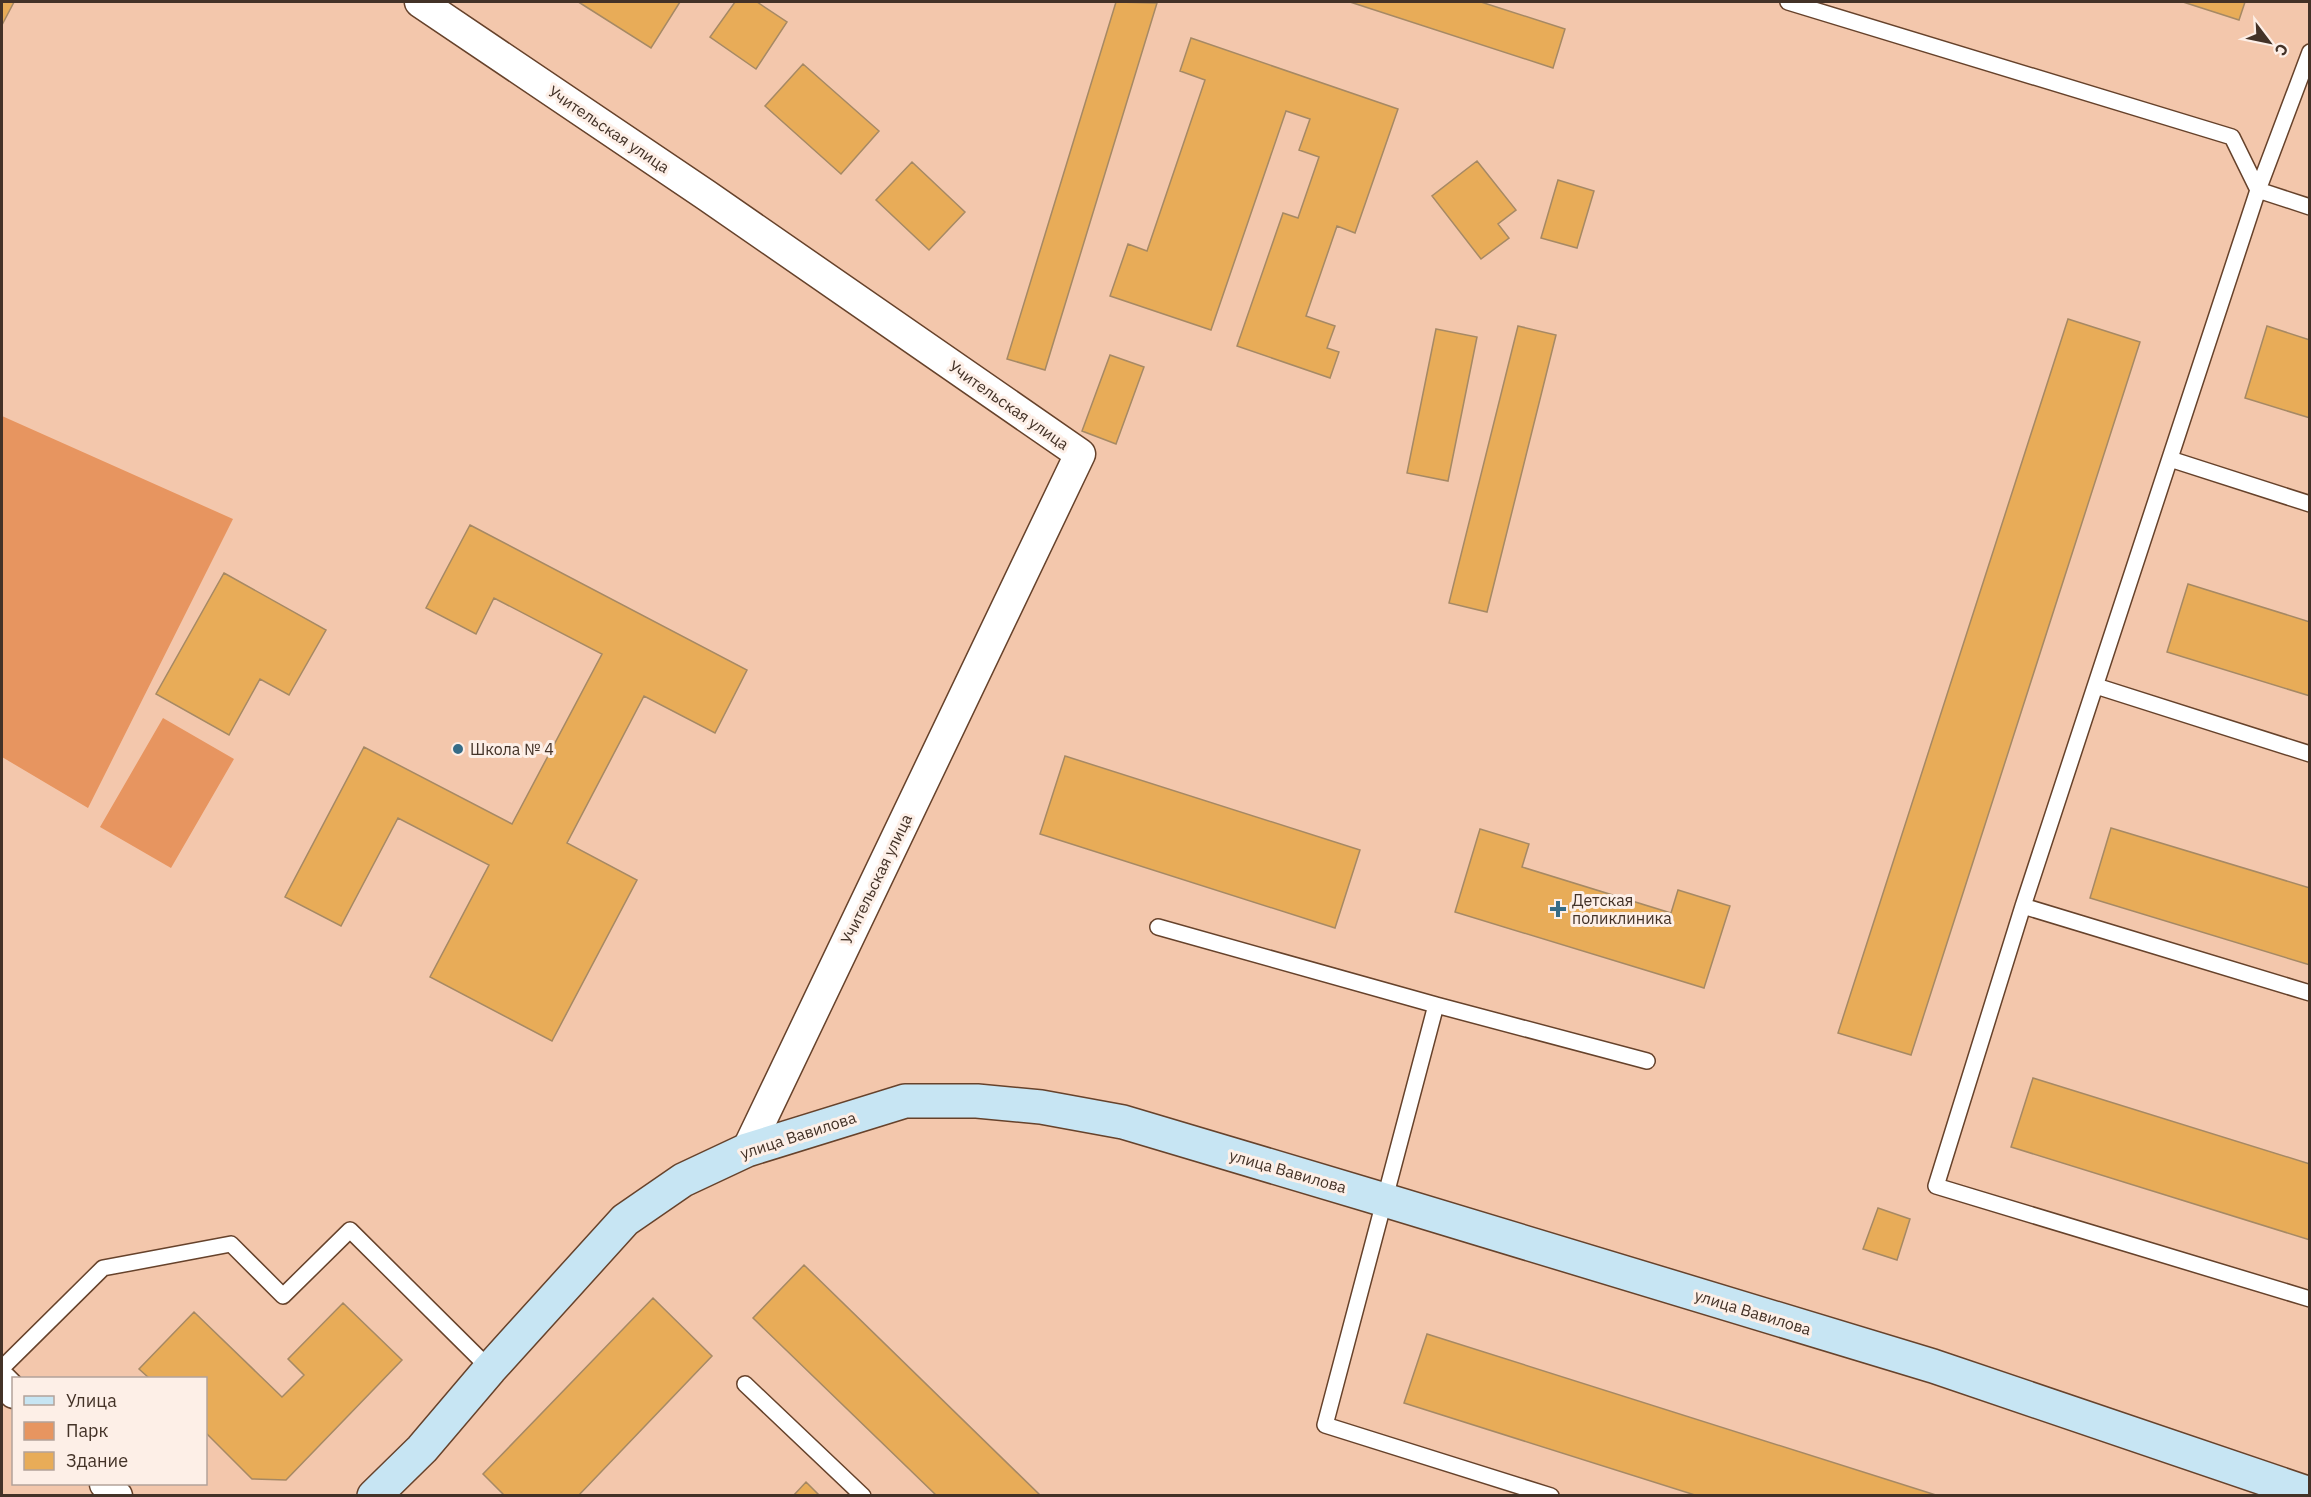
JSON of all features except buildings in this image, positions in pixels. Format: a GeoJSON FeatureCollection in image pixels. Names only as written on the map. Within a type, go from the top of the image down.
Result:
{"type":"FeatureCollection","features":[{"type":"Feature","properties":{"kind":"street","name":"Учительская улица"},"geometry":{"type":"LineString","coordinates":[[420,2],[706,195],[1080,454],[747,1150]]}},
{"type":"Feature","properties":{"kind":"street","name":"улица Вавилова"},"geometry":{"type":"LineString","coordinates":[[374,1496],[422,1449],[490,1369],[625,1220],[683,1180],[747,1150],[905,1101],[977,1101],[1041,1107],[1123,1122],[1933,1366],[2310,1494]]}},
{"type":"Feature","properties":{"kind":"street"},"geometry":{"type":"LineString","coordinates":[[106,1485],[117,1496]]}},
{"type":"Feature","properties":{"kind":"lane"},"geometry":{"type":"LineString","coordinates":[[1788,2],[2232,137],[2258,190],[2310,207]]}},
{"type":"Feature","properties":{"kind":"lane"},"geometry":{"type":"LineString","coordinates":[[2310,52],[2258,190],[2023,906],[1936,1186],[2310,1299]]}},
{"type":"Feature","properties":{"kind":"lane"},"geometry":{"type":"LineString","coordinates":[[2170,459],[2310,504]]}},
{"type":"Feature","properties":{"kind":"lane"},"geometry":{"type":"LineString","coordinates":[[2096,686],[2310,754]]}},
{"type":"Feature","properties":{"kind":"lane"},"geometry":{"type":"LineString","coordinates":[[2023,906],[2310,993]]}},
{"type":"Feature","properties":{"kind":"lane"},"geometry":{"type":"LineString","coordinates":[[1158,927],[1647,1061]]}},
{"type":"Feature","properties":{"kind":"lane"},"geometry":{"type":"LineString","coordinates":[[1436,1005],[1325,1425],[1551,1496]]}},
{"type":"Feature","properties":{"kind":"lane"},"geometry":{"type":"LineString","coordinates":[[2,1368],[103,1268],[231,1244],[283,1296],[350,1230],[490,1369]]}},
{"type":"Feature","properties":{"kind":"lane"},"geometry":{"type":"LineString","coordinates":[[745,1384],[863,1496]]}},
{"type":"Feature","properties":{"kind":"green space"},"geometry":{"type":"Polygon","coordinates":[[[2,416],[233,519],[88,808],[2,757],[2,416]]]}},
{"type":"Feature","properties":{"kind":"green space"},"geometry":{"type":"Polygon","coordinates":[[[163,718],[234,759],[171,868],[100,827],[163,718]]]}},
{"type":"Feature","properties":{"kind":"place","name":"Школа № 4"},"geometry":{"type":"Point","coordinates":[458,749]}},
{"type":"Feature","properties":{"kind":"place","name":"Детская поликлиника"},"geometry":{"type":"Point","coordinates":[1558,909]}}]}
